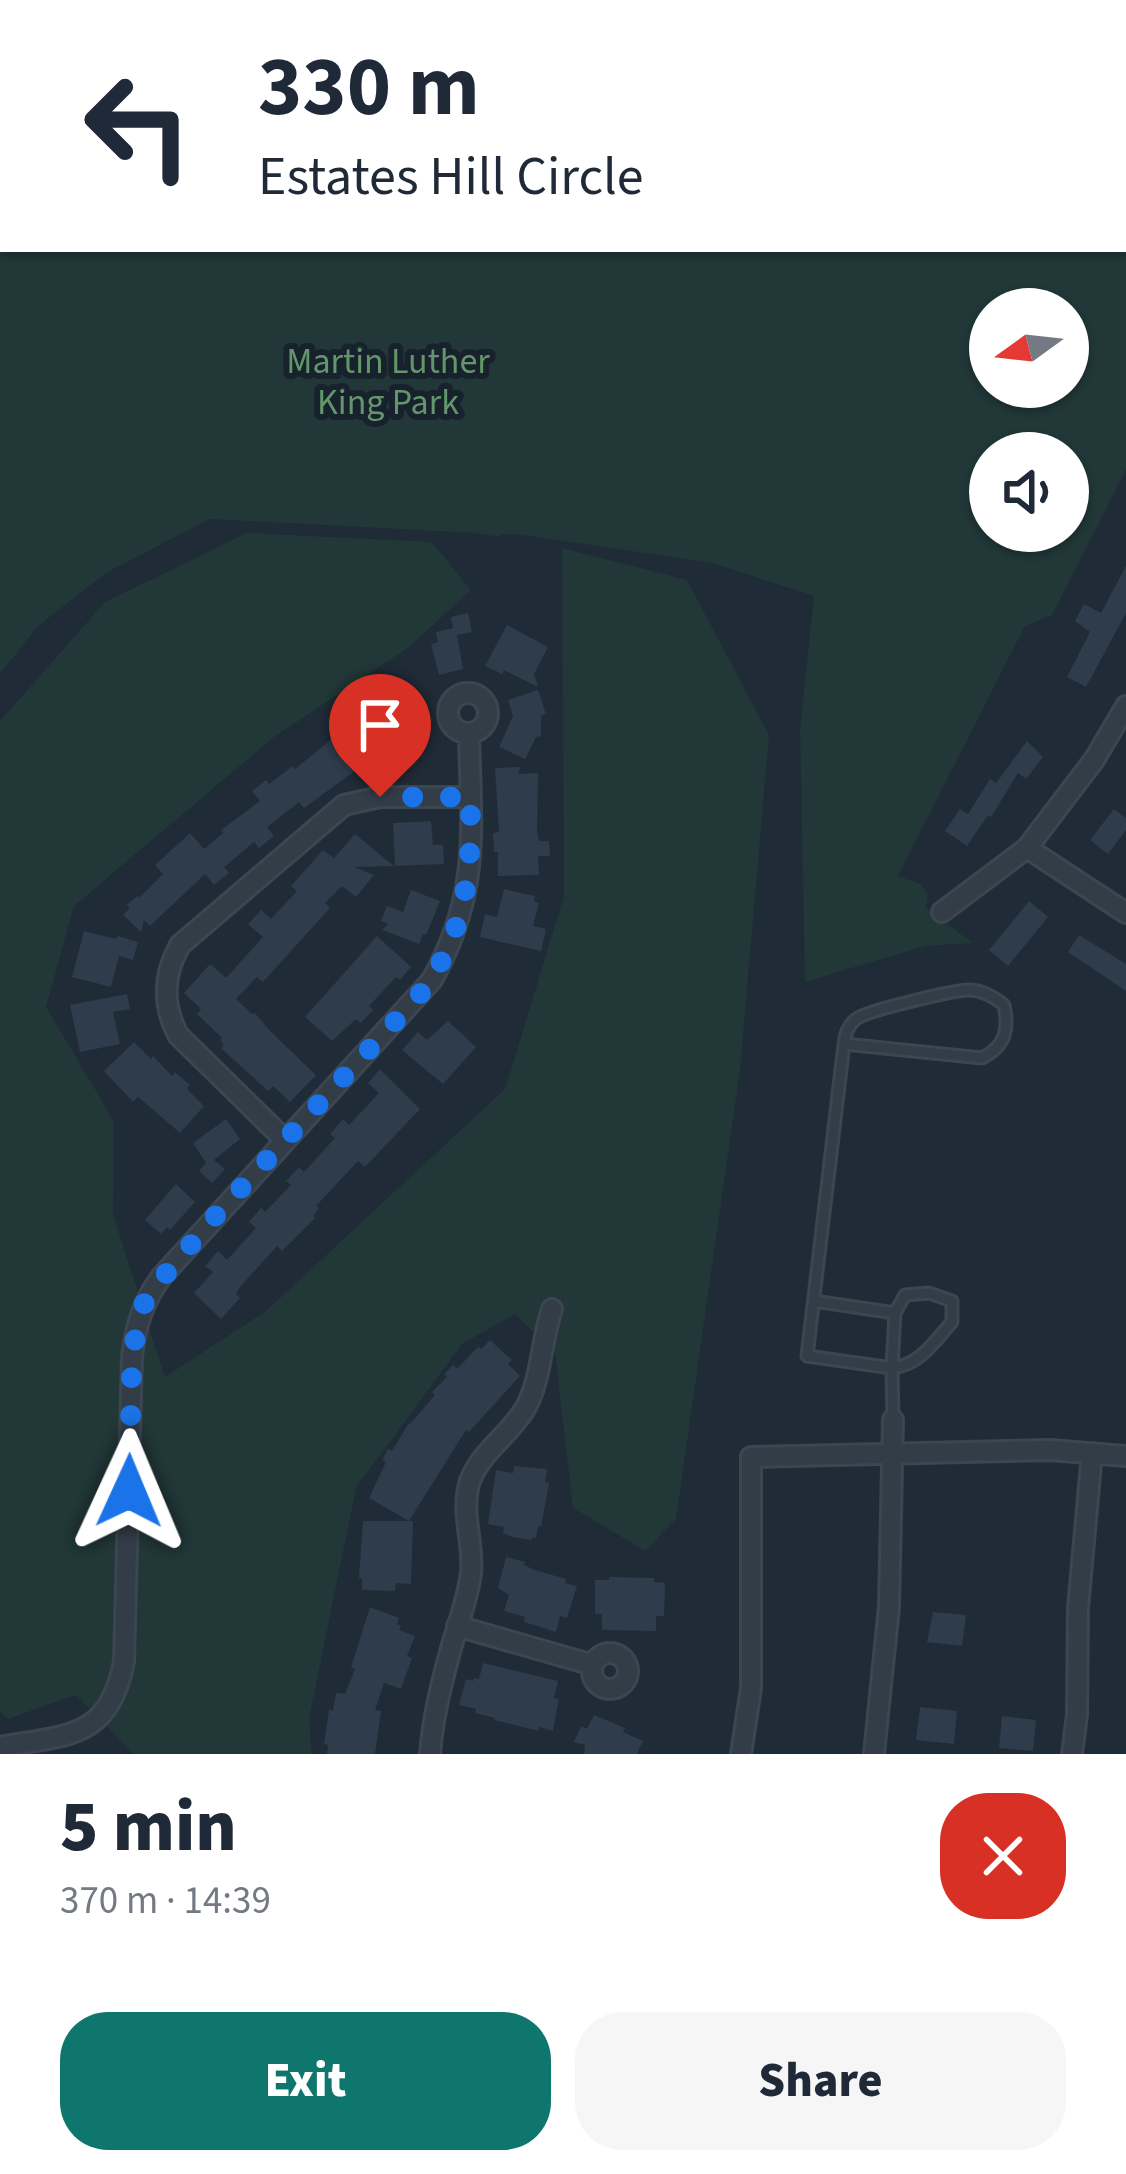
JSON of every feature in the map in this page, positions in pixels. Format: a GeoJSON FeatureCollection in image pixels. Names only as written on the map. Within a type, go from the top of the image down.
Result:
{"type":"FeatureCollection","features":[{"type":"Feature","properties":{"kind":"street"},"geometry":{"type":"LineString","coordinates":[[942,912],[1027,848],[1094,760],[1126,706]]}},
{"type":"Feature","properties":{"kind":"street"},"geometry":{"type":"LineString","coordinates":[[0,1747],[77,1732],[108,1708],[118,1688],[124,1662],[132,1356],[140,1313],[162,1276],[432,980],[448,950],[467,892],[469,734]]}},
{"type":"Feature","properties":{"kind":"street"},"geometry":{"type":"LineString","coordinates":[[285,1140],[178,1035],[166,1001],[172,959],[180,945],[344,805],[380,797],[470,797]]}},
{"type":"Feature","properties":{"kind":"street"},"geometry":{"type":"LineString","coordinates":[[1027,848],[1126,913]]}},
{"type":"Feature","properties":{"kind":"street"},"geometry":{"type":"LineString","coordinates":[[430,1754],[434,1715],[470,1578],[473,1549],[466,1527],[466,1498],[471,1479],[486,1454],[518,1420],[532,1394],[552,1309]]}},
{"type":"Feature","properties":{"kind":"street"},"geometry":{"type":"LineString","coordinates":[[874,1754],[889,1607],[893,1420]]}},
{"type":"Feature","properties":{"kind":"street"},"geometry":{"type":"LineString","coordinates":[[740,1754],[751,1688],[751,1457],[1050,1450],[1126,1456]]}},
{"type":"Feature","properties":{"kind":"street"},"geometry":{"type":"LineString","coordinates":[[1072,1754],[1078,1608],[1092,1453]]}},
{"type":"Feature","properties":{"kind":"street"},"geometry":{"type":"LineString","coordinates":[[458,1626],[593,1665]]}},
{"type":"Feature","properties":{"kind":"lane"},"geometry":{"type":"LineString","coordinates":[[844,1045],[982,1058],[994,1052],[1007,1035],[1004,1004],[969,990],[880,1009],[855,1019],[845,1034],[807,1356],[892,1368],[901,1368],[921,1357],[952,1322],[952,1301],[929,1293],[905,1295],[895,1313],[892,1368],[893,1420]]}},
{"type":"Feature","properties":{"kind":"lane"},"geometry":{"type":"LineString","coordinates":[[814,1301],[895,1313]]}},
{"type":"Feature","properties":{"kind":"green space","name":"Martin Luther King Park"},"geometry":{"type":"Polygon","coordinates":[[[0,252],[1126,252],[1126,470],[1089,542],[1089,432],[969,432],[969,552],[1084,552],[1052,615],[1025,626],[898,876],[920,884],[928,893],[926,908],[973,943],[925,946],[805,982],[800,729],[814,596],[712,563],[517,534],[500,537],[210,519],[106,573],[37,627],[0,674],[0,252]]]}},
{"type":"Feature","properties":{"kind":"green space"},"geometry":{"type":"Polygon","coordinates":[[[247,533],[432,542],[471,590],[408,648],[274,737],[74,906],[46,1007],[114,1121],[113,1214],[165,1377],[266,1311],[505,1089],[564,896],[562,548],[687,580],[769,735],[740,1070],[676,1519],[645,1551],[573,1508],[555,1353],[515,1314],[462,1344],[356,1488],[309,1719],[312,1754],[134,1754],[76,1695],[8,1719],[0,1712],[0,721],[105,602],[247,533]]]}},
{"type":"Feature","properties":{"kind":"building"},"geometry":{"type":"Polygon","coordinates":[[[1126,566],[1126,613],[1086,687],[1067,677],[1090,632],[1075,621],[1084,604],[1101,613],[1126,566]]]}},
{"type":"Feature","properties":{"kind":"building"},"geometry":{"type":"Polygon","coordinates":[[[468,613],[472,632],[457,635],[463,669],[439,675],[431,644],[438,642],[436,632],[453,628],[451,617],[468,613]]]}},
{"type":"Feature","properties":{"kind":"building"},"geometry":{"type":"Polygon","coordinates":[[[507,625],[548,647],[534,674],[538,687],[485,666],[507,625]]]}},
{"type":"Feature","properties":{"kind":"building"},"geometry":{"type":"Polygon","coordinates":[[[394,690],[426,728],[404,752],[392,757],[388,753],[359,777],[355,771],[304,808],[299,802],[267,827],[274,836],[259,848],[254,842],[224,867],[229,873],[214,885],[205,874],[150,926],[144,920],[141,932],[123,915],[130,908],[127,905],[163,874],[155,865],[190,833],[204,849],[260,801],[252,791],[295,769],[344,729],[353,741],[389,709],[383,701],[394,690]]]}},
{"type":"Feature","properties":{"kind":"building"},"geometry":{"type":"Polygon","coordinates":[[[538,690],[546,714],[541,716],[541,736],[525,759],[499,747],[513,716],[508,700],[538,690]]]}},
{"type":"Feature","properties":{"kind":"building"},"geometry":{"type":"Polygon","coordinates":[[[1027,741],[1043,757],[1026,779],[1018,773],[967,846],[945,831],[960,809],[968,814],[990,779],[996,783],[1027,741]]]}},
{"type":"Feature","properties":{"kind":"building"},"geometry":{"type":"Polygon","coordinates":[[[521,767],[518,774],[538,773],[537,832],[539,841],[549,841],[550,856],[538,856],[539,875],[498,876],[493,833],[499,832],[495,768],[521,767]]]}},
{"type":"Feature","properties":{"kind":"building"},"geometry":{"type":"Polygon","coordinates":[[[1114,809],[1126,818],[1126,830],[1108,854],[1090,840],[1114,809]]]}},
{"type":"Feature","properties":{"kind":"building"},"geometry":{"type":"Polygon","coordinates":[[[431,821],[433,845],[443,845],[444,864],[395,866],[393,823],[431,821]]]}},
{"type":"Feature","properties":{"kind":"building"},"geometry":{"type":"Polygon","coordinates":[[[355,834],[394,866],[354,867],[374,875],[356,897],[342,886],[325,903],[330,908],[263,982],[257,977],[236,999],[316,1075],[290,1102],[273,1086],[268,1091],[221,1048],[222,1038],[197,1014],[201,1009],[184,993],[210,964],[226,978],[263,937],[248,924],[261,910],[271,919],[297,891],[291,886],[323,850],[334,858],[355,834]]]}},
{"type":"Feature","properties":{"kind":"building"},"geometry":{"type":"Polygon","coordinates":[[[504,889],[535,896],[534,902],[539,903],[533,926],[546,929],[541,951],[480,937],[485,914],[497,917],[504,889]]]}},
{"type":"Feature","properties":{"kind":"building"},"geometry":{"type":"Polygon","coordinates":[[[411,890],[440,901],[419,944],[382,930],[388,924],[381,921],[387,906],[403,912],[411,890]]]}},
{"type":"Feature","properties":{"kind":"building"},"geometry":{"type":"Polygon","coordinates":[[[1029,901],[1048,917],[1008,966],[989,950],[1029,901]]]}},
{"type":"Feature","properties":{"kind":"building"},"geometry":{"type":"Polygon","coordinates":[[[84,931],[138,942],[133,960],[119,956],[111,987],[72,977],[84,931]]]}},
{"type":"Feature","properties":{"kind":"building"},"geometry":{"type":"Polygon","coordinates":[[[1079,935],[1126,964],[1126,991],[1068,952],[1079,935]]]}},
{"type":"Feature","properties":{"kind":"building"},"geometry":{"type":"Polygon","coordinates":[[[377,936],[411,967],[369,1006],[373,1010],[361,1023],[356,1019],[332,1041],[305,1017],[377,936]]]}},
{"type":"Feature","properties":{"kind":"building"},"geometry":{"type":"Polygon","coordinates":[[[127,994],[130,1009],[113,1012],[120,1044],[80,1052],[70,1005],[127,994]]]}},
{"type":"Feature","properties":{"kind":"building"},"geometry":{"type":"Polygon","coordinates":[[[448,1021],[476,1047],[443,1084],[402,1050],[418,1032],[427,1040],[448,1021]]]}},
{"type":"Feature","properties":{"kind":"building"},"geometry":{"type":"Polygon","coordinates":[[[134,1042],[172,1076],[175,1072],[190,1085],[187,1089],[204,1106],[180,1133],[138,1097],[133,1102],[104,1071],[134,1042]]]}},
{"type":"Feature","properties":{"kind":"building"},"geometry":{"type":"Polygon","coordinates":[[[380,1069],[420,1109],[365,1167],[358,1161],[316,1206],[315,1218],[282,1251],[277,1246],[239,1288],[240,1298],[221,1319],[194,1293],[213,1272],[205,1266],[218,1251],[227,1260],[256,1228],[249,1222],[261,1208],[265,1212],[291,1185],[286,1181],[299,1167],[304,1172],[335,1138],[330,1134],[343,1119],[349,1125],[379,1093],[368,1083],[380,1069]]]}},
{"type":"Feature","properties":{"kind":"building"},"geometry":{"type":"Polygon","coordinates":[[[226,1119],[240,1139],[214,1160],[225,1169],[212,1183],[199,1171],[206,1163],[193,1143],[226,1119]]]}},
{"type":"Feature","properties":{"kind":"building"},"geometry":{"type":"Polygon","coordinates":[[[176,1184],[195,1202],[161,1234],[145,1220],[176,1184]]]}},
{"type":"Feature","properties":{"kind":"building"},"geometry":{"type":"Polygon","coordinates":[[[490,1340],[512,1360],[508,1364],[520,1376],[466,1430],[409,1521],[369,1498],[386,1462],[382,1460],[435,1395],[432,1392],[447,1377],[444,1374],[453,1365],[457,1369],[490,1340]]]}},
{"type":"Feature","properties":{"kind":"building"},"geometry":{"type":"Polygon","coordinates":[[[514,1466],[547,1469],[541,1527],[532,1540],[512,1537],[503,1533],[504,1527],[488,1524],[496,1470],[513,1473],[514,1466]]]}},
{"type":"Feature","properties":{"kind":"building"},"geometry":{"type":"Polygon","coordinates":[[[363,1521],[413,1521],[411,1584],[396,1583],[395,1591],[362,1590],[363,1521]]]}},
{"type":"Feature","properties":{"kind":"building"},"geometry":{"type":"Polygon","coordinates":[[[506,1557],[577,1586],[567,1618],[560,1616],[556,1632],[504,1611],[509,1595],[498,1588],[506,1557]]]}},
{"type":"Feature","properties":{"kind":"building"},"geometry":{"type":"Polygon","coordinates":[[[654,1578],[654,1582],[665,1583],[664,1616],[656,1616],[656,1631],[602,1630],[602,1614],[595,1614],[595,1580],[654,1578]]]}},
{"type":"Feature","properties":{"kind":"building"},"geometry":{"type":"Polygon","coordinates":[[[370,1607],[399,1618],[399,1630],[415,1636],[407,1656],[412,1658],[401,1689],[384,1683],[375,1710],[381,1711],[375,1754],[327,1754],[329,1710],[333,1711],[336,1693],[345,1694],[355,1669],[351,1667],[370,1607]]]}},
{"type":"Feature","properties":{"kind":"building"},"geometry":{"type":"Polygon","coordinates":[[[933,1612],[966,1615],[962,1646],[927,1642],[933,1612]]]}},
{"type":"Feature","properties":{"kind":"building"},"geometry":{"type":"Polygon","coordinates":[[[483,1663],[558,1681],[553,1731],[494,1720],[459,1705],[466,1679],[479,1679],[483,1663]]]}},
{"type":"Feature","properties":{"kind":"building"},"geometry":{"type":"Polygon","coordinates":[[[920,1707],[957,1711],[954,1744],[916,1740],[920,1707]]]}},
{"type":"Feature","properties":{"kind":"building"},"geometry":{"type":"Polygon","coordinates":[[[594,1715],[643,1741],[637,1754],[584,1754],[585,1745],[574,1742],[581,1726],[587,1729],[594,1715]]]}},
{"type":"Feature","properties":{"kind":"building"},"geometry":{"type":"Polygon","coordinates":[[[1002,1716],[1036,1720],[1033,1751],[999,1748],[1002,1716]]]}},
{"type":"Feature","properties":{"kind":"route"},"geometry":{"type":"LineString","coordinates":[[129,1491],[132,1356],[148,1295],[416,999],[432,980],[455,933],[470,867],[470,797],[380,797]]}}]}
